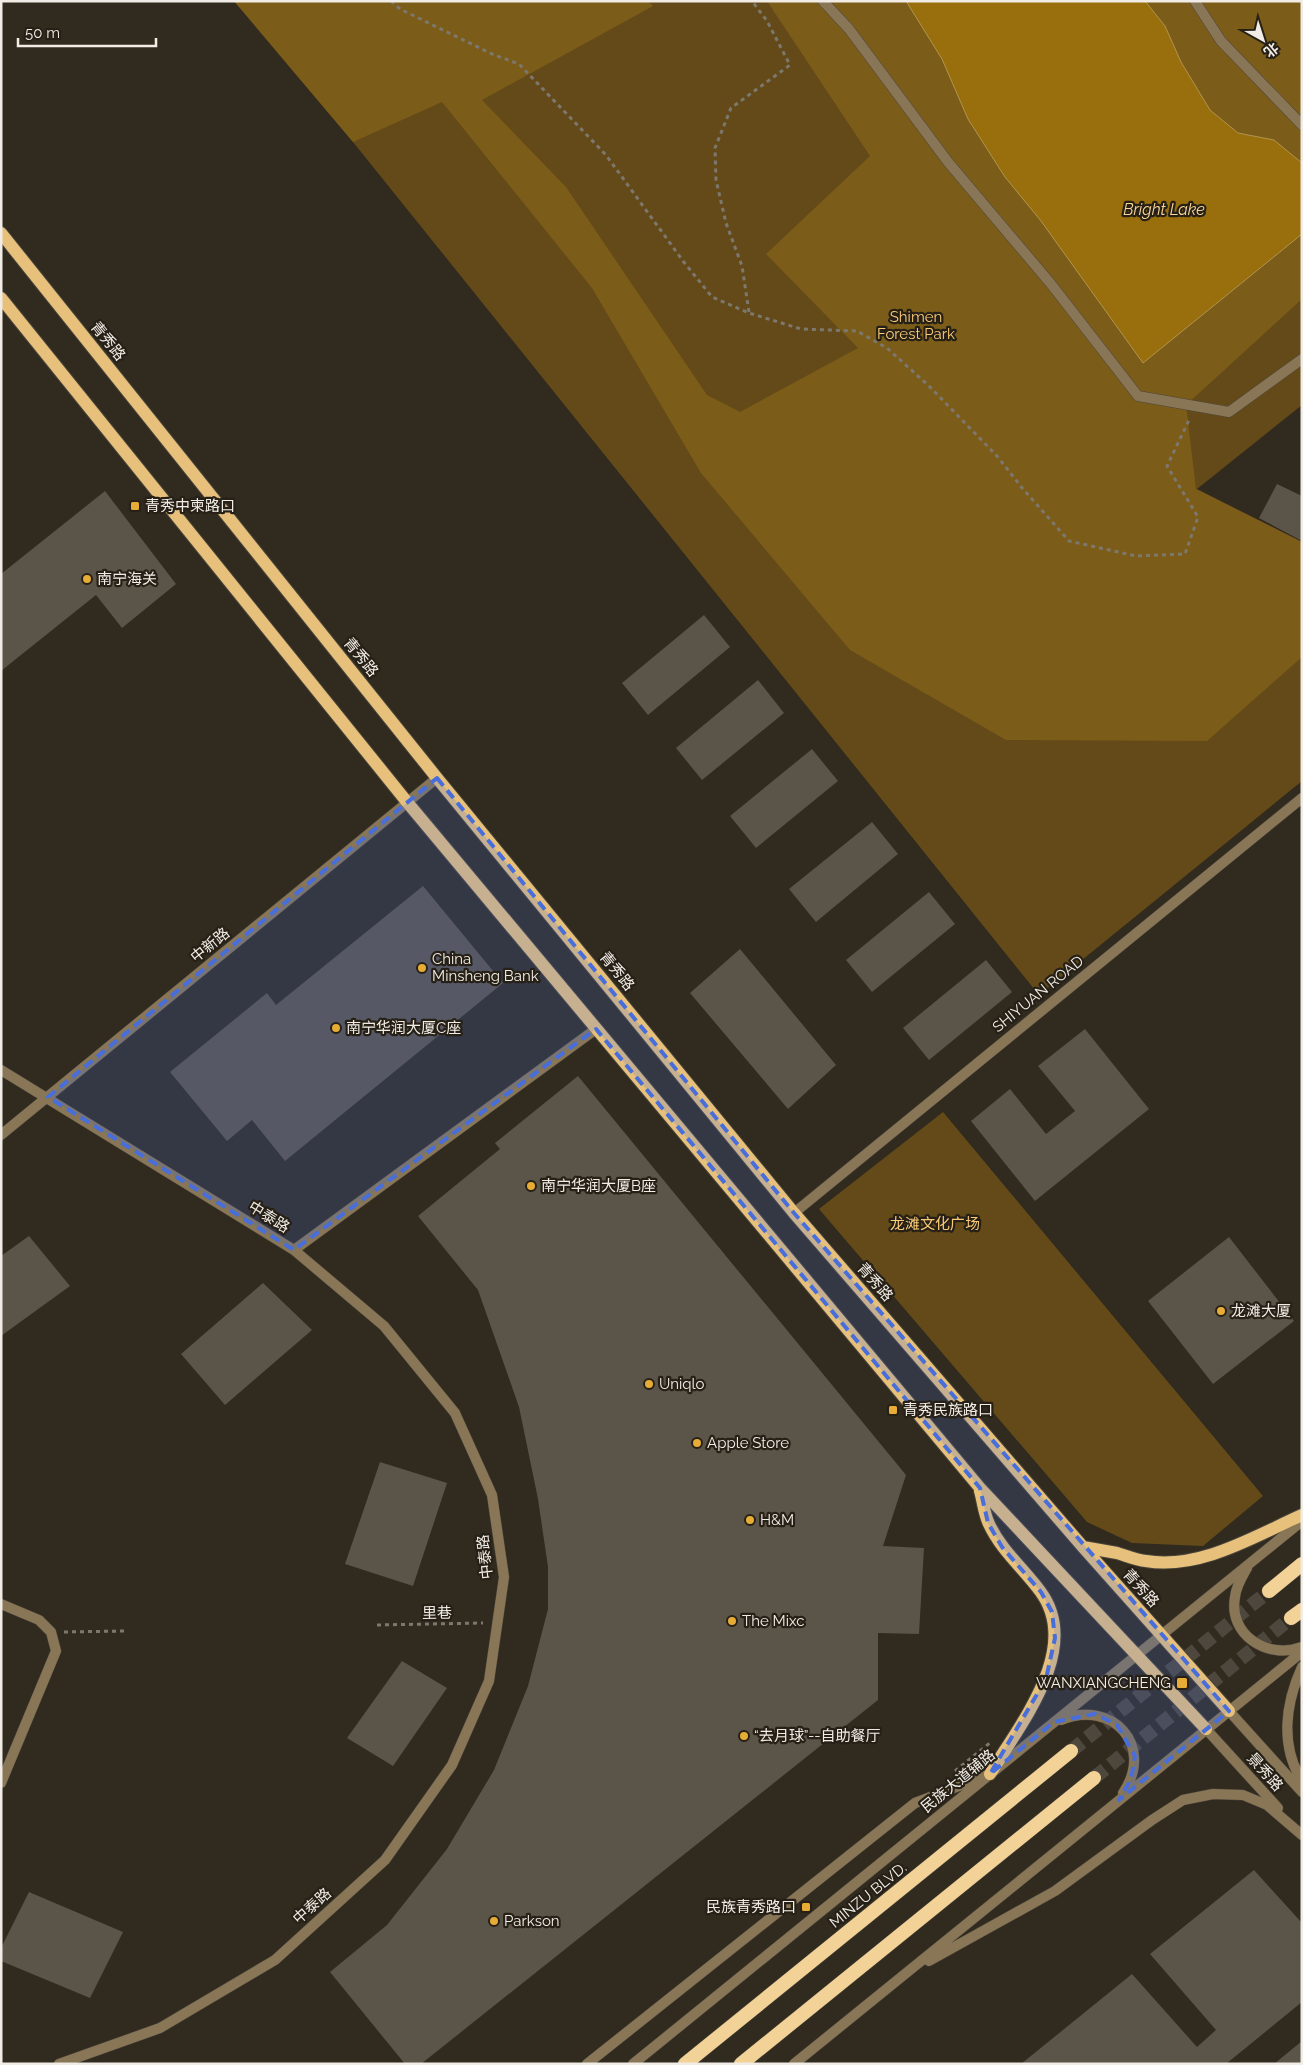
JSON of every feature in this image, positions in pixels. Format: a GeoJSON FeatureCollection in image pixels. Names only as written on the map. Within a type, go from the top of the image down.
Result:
{"type":"FeatureCollection","features":[{"type":"Feature","properties":{"kind":"highway"},"geometry":{"type":"LineString","coordinates":[[1268,1591],[1302,1564]]}},
{"type":"Feature","properties":{"kind":"highway","name":"MINZU BLVD."},"geometry":{"type":"LineString","coordinates":[[685,2064],[1071,1751]]}},
{"type":"Feature","properties":{"kind":"highway"},"geometry":{"type":"LineString","coordinates":[[742,2064],[1094,1778]]}},
{"type":"Feature","properties":{"kind":"main road","name":"青秀路"},"geometry":{"type":"LineString","coordinates":[[1,233],[437,778],[794,1213],[1083,1547],[1229,1711]]}},
{"type":"Feature","properties":{"kind":"main road"},"geometry":{"type":"LineString","coordinates":[[1,298],[407,802],[980,1488],[1206,1729]]}},
{"type":"Feature","properties":{"kind":"main road"},"geometry":{"type":"LineString","coordinates":[[980,1488],[988,1523],[1002,1547],[1041,1592],[1052,1612],[1055,1638],[1052,1660],[1046,1679],[990,1774]]}},
{"type":"Feature","properties":{"kind":"main road"},"geometry":{"type":"LineString","coordinates":[[1083,1547],[1147,1562],[1174,1562],[1199,1558],[1234,1546],[1302,1516]]}},
{"type":"Feature","properties":{"kind":"street"},"geometry":{"type":"LineString","coordinates":[[823,1],[848,29],[948,162],[1051,284],[1138,396],[1229,412],[1301,363]]}},
{"type":"Feature","properties":{"kind":"street"},"geometry":{"type":"LineString","coordinates":[[1195,1],[1221,41],[1302,125]]}},
{"type":"Feature","properties":{"kind":"street","name":"中新路"},"geometry":{"type":"LineString","coordinates":[[1,1135],[437,778]]}},
{"type":"Feature","properties":{"kind":"street","name":"SHIYUAN ROAD"},"geometry":{"type":"LineString","coordinates":[[794,1213],[1302,798]]}},
{"type":"Feature","properties":{"kind":"street"},"geometry":{"type":"LineString","coordinates":[[294,1250],[596,1029]]}},
{"type":"Feature","properties":{"kind":"street","name":"中泰路"},"geometry":{"type":"LineString","coordinates":[[1,1070],[48,1097],[294,1250],[384,1326],[456,1412],[492,1495],[504,1577],[489,1681],[452,1765],[385,1860],[276,1960],[160,2028],[59,2064]]}},
{"type":"Feature","properties":{"kind":"street","name":"民族大道辅路"},"geometry":{"type":"LineString","coordinates":[[633,2064],[1302,1521]]}},
{"type":"Feature","properties":{"kind":"street"},"geometry":{"type":"LineString","coordinates":[[1250,1563],[1236,1588],[1234,1598],[1236,1619],[1241,1630],[1258,1646],[1272,1650],[1285,1651],[1302,1647]]}},
{"type":"Feature","properties":{"kind":"street"},"geometry":{"type":"LineString","coordinates":[[1,1604],[39,1620],[51,1632],[56,1652],[1,1783]]}},
{"type":"Feature","properties":{"kind":"street"},"geometry":{"type":"LineString","coordinates":[[794,2064],[1302,1652]]}},
{"type":"Feature","properties":{"kind":"street"},"geometry":{"type":"LineString","coordinates":[[1302,1667],[1290,1701],[1287,1746],[1294,1768],[1302,1781]]}},
{"type":"Feature","properties":{"kind":"street","name":"景秀路"},"geometry":{"type":"LineString","coordinates":[[1229,1711],[1302,1792]]}},
{"type":"Feature","properties":{"kind":"street"},"geometry":{"type":"LineString","coordinates":[[1054,1722],[1070,1716],[1095,1714],[1109,1719],[1126,1736],[1135,1756],[1134,1768],[1131,1779],[1119,1800]]}},
{"type":"Feature","properties":{"kind":"street","name":"景秀路"},"geometry":{"type":"LineString","coordinates":[[1206,1729],[1302,1835]]}},
{"type":"Feature","properties":{"kind":"street"},"geometry":{"type":"LineString","coordinates":[[587,2064],[915,1803],[990,1774]]}},
{"type":"Feature","properties":{"kind":"street"},"geometry":{"type":"LineString","coordinates":[[903,1975],[1055,1890],[1152,1820],[1184,1800],[1213,1794],[1243,1795],[1267,1805],[1302,1835]]}},
{"type":"Feature","properties":{"kind":"path"},"geometry":{"type":"LineString","coordinates":[[391,1],[400,9],[492,54],[519,64],[606,155],[683,261],[712,297],[749,313],[801,328],[857,331],[887,348],[929,386],[997,456],[1068,541],[1136,556],[1185,554],[1198,517],[1168,466],[1195,406]]}},
{"type":"Feature","properties":{"kind":"path"},"geometry":{"type":"LineString","coordinates":[[749,313],[742,266],[726,223],[716,180],[715,148],[731,108],[790,65],[767,21],[752,1]]}},
{"type":"Feature","properties":{"kind":"path","name":"里巷"},"geometry":{"type":"LineString","coordinates":[[377,1626],[497,1623]]}},
{"type":"Feature","properties":{"kind":"path"},"geometry":{"type":"LineString","coordinates":[[51,1632],[127,1630]]}},
{"type":"Feature","properties":{"kind":"path"},"geometry":{"type":"LineString","coordinates":[[952,1773],[997,1738]]}},
{"type":"Feature","properties":{"kind":"highlighted area"},"geometry":{"type":"Polygon","coordinates":[[[437,778],[794,1213],[1229,1711],[1119,1800],[1131,1779],[1135,1756],[1117,1725],[1095,1714],[1054,1722],[990,1774],[1046,1679],[1055,1638],[1052,1612],[1041,1592],[1002,1547],[988,1523],[980,1488],[596,1029],[294,1250],[48,1097],[437,778]]]}},
{"type":"Feature","properties":{"kind":"green space","name":"Shimen Forest Park"},"geometry":{"type":"Polygon","coordinates":[[[234,1],[1302,1],[1302,405],[1197,489],[1302,542],[1302,781],[1039,995],[353,142],[234,1]]]}},
{"type":"Feature","properties":{"kind":"green space"},"geometry":{"type":"Polygon","coordinates":[[[234,1],[648,1],[653,6],[482,100],[566,187],[707,395],[740,412],[858,348],[766,254],[870,156],[767,1],[906,1],[942,59],[968,119],[1005,177],[1041,221],[1143,363],[1302,234],[1302,299],[1186,405],[1196,489],[1302,542],[1302,657],[1207,741],[1006,740],[850,650],[701,473],[592,288],[442,102],[353,142],[234,1]]]}},
{"type":"Feature","properties":{"kind":"green space"},"geometry":{"type":"Polygon","coordinates":[[[1145,1],[1302,1],[1302,163],[1274,140],[1238,133],[1210,110],[1181,62],[1165,26],[1145,1]]]}},
{"type":"Feature","properties":{"kind":"green space","name":"龙滩文化广场"},"geometry":{"type":"Polygon","coordinates":[[[943,1112],[1263,1496],[1203,1546],[1132,1543],[1087,1522],[819,1209],[943,1112]]]}},
{"type":"Feature","properties":{"kind":"water","name":"Bright Lake"},"geometry":{"type":"Polygon","coordinates":[[[906,1],[1145,1],[1165,26],[1181,62],[1210,110],[1238,133],[1274,140],[1302,163],[1302,234],[1143,363],[1041,221],[1005,177],[968,119],[942,59],[906,1]]]}},
{"type":"Feature","properties":{"kind":"building"},"geometry":{"type":"Polygon","coordinates":[[[1277,484],[1302,496],[1302,541],[1259,518],[1277,484]]]}},
{"type":"Feature","properties":{"kind":"building","name":"南宁海关"},"geometry":{"type":"Polygon","coordinates":[[[105,491],[176,584],[122,628],[96,595],[1,671],[1,574],[105,491]]]}},
{"type":"Feature","properties":{"kind":"building"},"geometry":{"type":"Polygon","coordinates":[[[704,615],[730,647],[648,715],[622,683],[704,615]]]}},
{"type":"Feature","properties":{"kind":"building"},"geometry":{"type":"Polygon","coordinates":[[[758,680],[784,713],[702,780],[676,748],[758,680]]]}},
{"type":"Feature","properties":{"kind":"building"},"geometry":{"type":"Polygon","coordinates":[[[812,749],[838,781],[756,848],[730,816],[812,749]]]}},
{"type":"Feature","properties":{"kind":"building"},"geometry":{"type":"Polygon","coordinates":[[[872,822],[898,854],[816,922],[789,889],[872,822]]]}},
{"type":"Feature","properties":{"kind":"building","name":"南宁华润大厦C座"},"geometry":{"type":"Polygon","coordinates":[[[423,886],[503,983],[285,1161],[252,1120],[227,1141],[170,1072],[267,993],[276,1005],[423,886]]]}},
{"type":"Feature","properties":{"kind":"building"},"geometry":{"type":"Polygon","coordinates":[[[929,892],[955,924],[872,992],[846,960],[929,892]]]}},
{"type":"Feature","properties":{"kind":"building"},"geometry":{"type":"Polygon","coordinates":[[[740,949],[836,1065],[788,1109],[690,993],[740,949]]]}},
{"type":"Feature","properties":{"kind":"building"},"geometry":{"type":"Polygon","coordinates":[[[986,960],[1012,992],[929,1060],[903,1028],[986,960]]]}},
{"type":"Feature","properties":{"kind":"building"},"geometry":{"type":"Polygon","coordinates":[[[1085,1029],[1149,1109],[1035,1201],[971,1121],[1010,1089],[1046,1134],[1075,1111],[1038,1066],[1085,1029]]]}},
{"type":"Feature","properties":{"kind":"building","name":"The Mixc"},"geometry":{"type":"Polygon","coordinates":[[[578,1076],[906,1475],[883,1546],[924,1548],[919,1634],[878,1633],[878,1700],[421,2064],[405,2064],[330,1972],[387,1925],[447,1849],[494,1770],[528,1686],[548,1609],[548,1567],[538,1499],[519,1407],[478,1290],[418,1216],[500,1149],[495,1143],[578,1076]]]}},
{"type":"Feature","properties":{"kind":"building"},"geometry":{"type":"Polygon","coordinates":[[[29,1236],[70,1286],[1,1336],[1,1256],[29,1236]]]}},
{"type":"Feature","properties":{"kind":"building","name":"龙滩大厦"},"geometry":{"type":"Polygon","coordinates":[[[1229,1237],[1294,1321],[1213,1384],[1148,1301],[1229,1237]]]}},
{"type":"Feature","properties":{"kind":"building"},"geometry":{"type":"Polygon","coordinates":[[[263,1283],[312,1330],[225,1405],[181,1354],[263,1283]]]}},
{"type":"Feature","properties":{"kind":"building"},"geometry":{"type":"Polygon","coordinates":[[[380,1462],[447,1483],[413,1586],[345,1564],[380,1462]]]}},
{"type":"Feature","properties":{"kind":"building"},"geometry":{"type":"Polygon","coordinates":[[[402,1661],[447,1688],[393,1766],[347,1738],[402,1661]]]}},
{"type":"Feature","properties":{"kind":"building"},"geometry":{"type":"Polygon","coordinates":[[[1254,1870],[1302,1923],[1302,2002],[1226,2064],[1021,2064],[1132,1974],[1197,2047],[1216,2030],[1150,1954],[1254,1870]]]}},
{"type":"Feature","properties":{"kind":"building"},"geometry":{"type":"Polygon","coordinates":[[[29,1892],[123,1932],[90,1998],[1,1961],[1,1948],[29,1892]]]}},
{"type":"Feature","properties":{"kind":"building"},"geometry":{"type":"Polygon","coordinates":[[[1302,2041],[1302,2064],[1274,2064],[1302,2041]]]}},
{"type":"Feature","properties":{"kind":"tunnel"},"geometry":{"type":"LineString","coordinates":[[1071,1751],[1269,1591]]}},
{"type":"Feature","properties":{"kind":"tunnel"},"geometry":{"type":"LineString","coordinates":[[1094,1778],[1291,1618]]}},
{"type":"Feature","properties":{"kind":"place","name":"青秀中柬路口"},"geometry":{"type":"Point","coordinates":[135,506]}},
{"type":"Feature","properties":{"kind":"place","name":"南宁海关"},"geometry":{"type":"Point","coordinates":[87,579]}},
{"type":"Feature","properties":{"kind":"place","name":"China Minsheng Bank"},"geometry":{"type":"Point","coordinates":[422,968]}},
{"type":"Feature","properties":{"kind":"place","name":"南宁华润大厦C座"},"geometry":{"type":"Point","coordinates":[336,1028]}},
{"type":"Feature","properties":{"kind":"place","name":"南宁华润大厦B座"},"geometry":{"type":"Point","coordinates":[531,1186]}},
{"type":"Feature","properties":{"kind":"place","name":"龙滩大厦"},"geometry":{"type":"Point","coordinates":[1221,1311]}},
{"type":"Feature","properties":{"kind":"place","name":"Uniqlo"},"geometry":{"type":"Point","coordinates":[649,1384]}},
{"type":"Feature","properties":{"kind":"place","name":"青秀民族路口"},"geometry":{"type":"Point","coordinates":[893,1410]}},
{"type":"Feature","properties":{"kind":"place","name":"Apple Store"},"geometry":{"type":"Point","coordinates":[697,1443]}},
{"type":"Feature","properties":{"kind":"place","name":"H&M"},"geometry":{"type":"Point","coordinates":[750,1520]}},
{"type":"Feature","properties":{"kind":"place","name":"The Mixc"},"geometry":{"type":"Point","coordinates":[732,1621]}},
{"type":"Feature","properties":{"kind":"place","name":"WANXIANGCHENG"},"geometry":{"type":"Point","coordinates":[1182,1683]}},
{"type":"Feature","properties":{"kind":"place","name":"“去月球”--自助餐厅"},"geometry":{"type":"Point","coordinates":[744,1736]}},
{"type":"Feature","properties":{"kind":"place","name":"民族青秀路口"},"geometry":{"type":"Point","coordinates":[806,1907]}},
{"type":"Feature","properties":{"kind":"place","name":"Parkson"},"geometry":{"type":"Point","coordinates":[494,1921]}}]}
